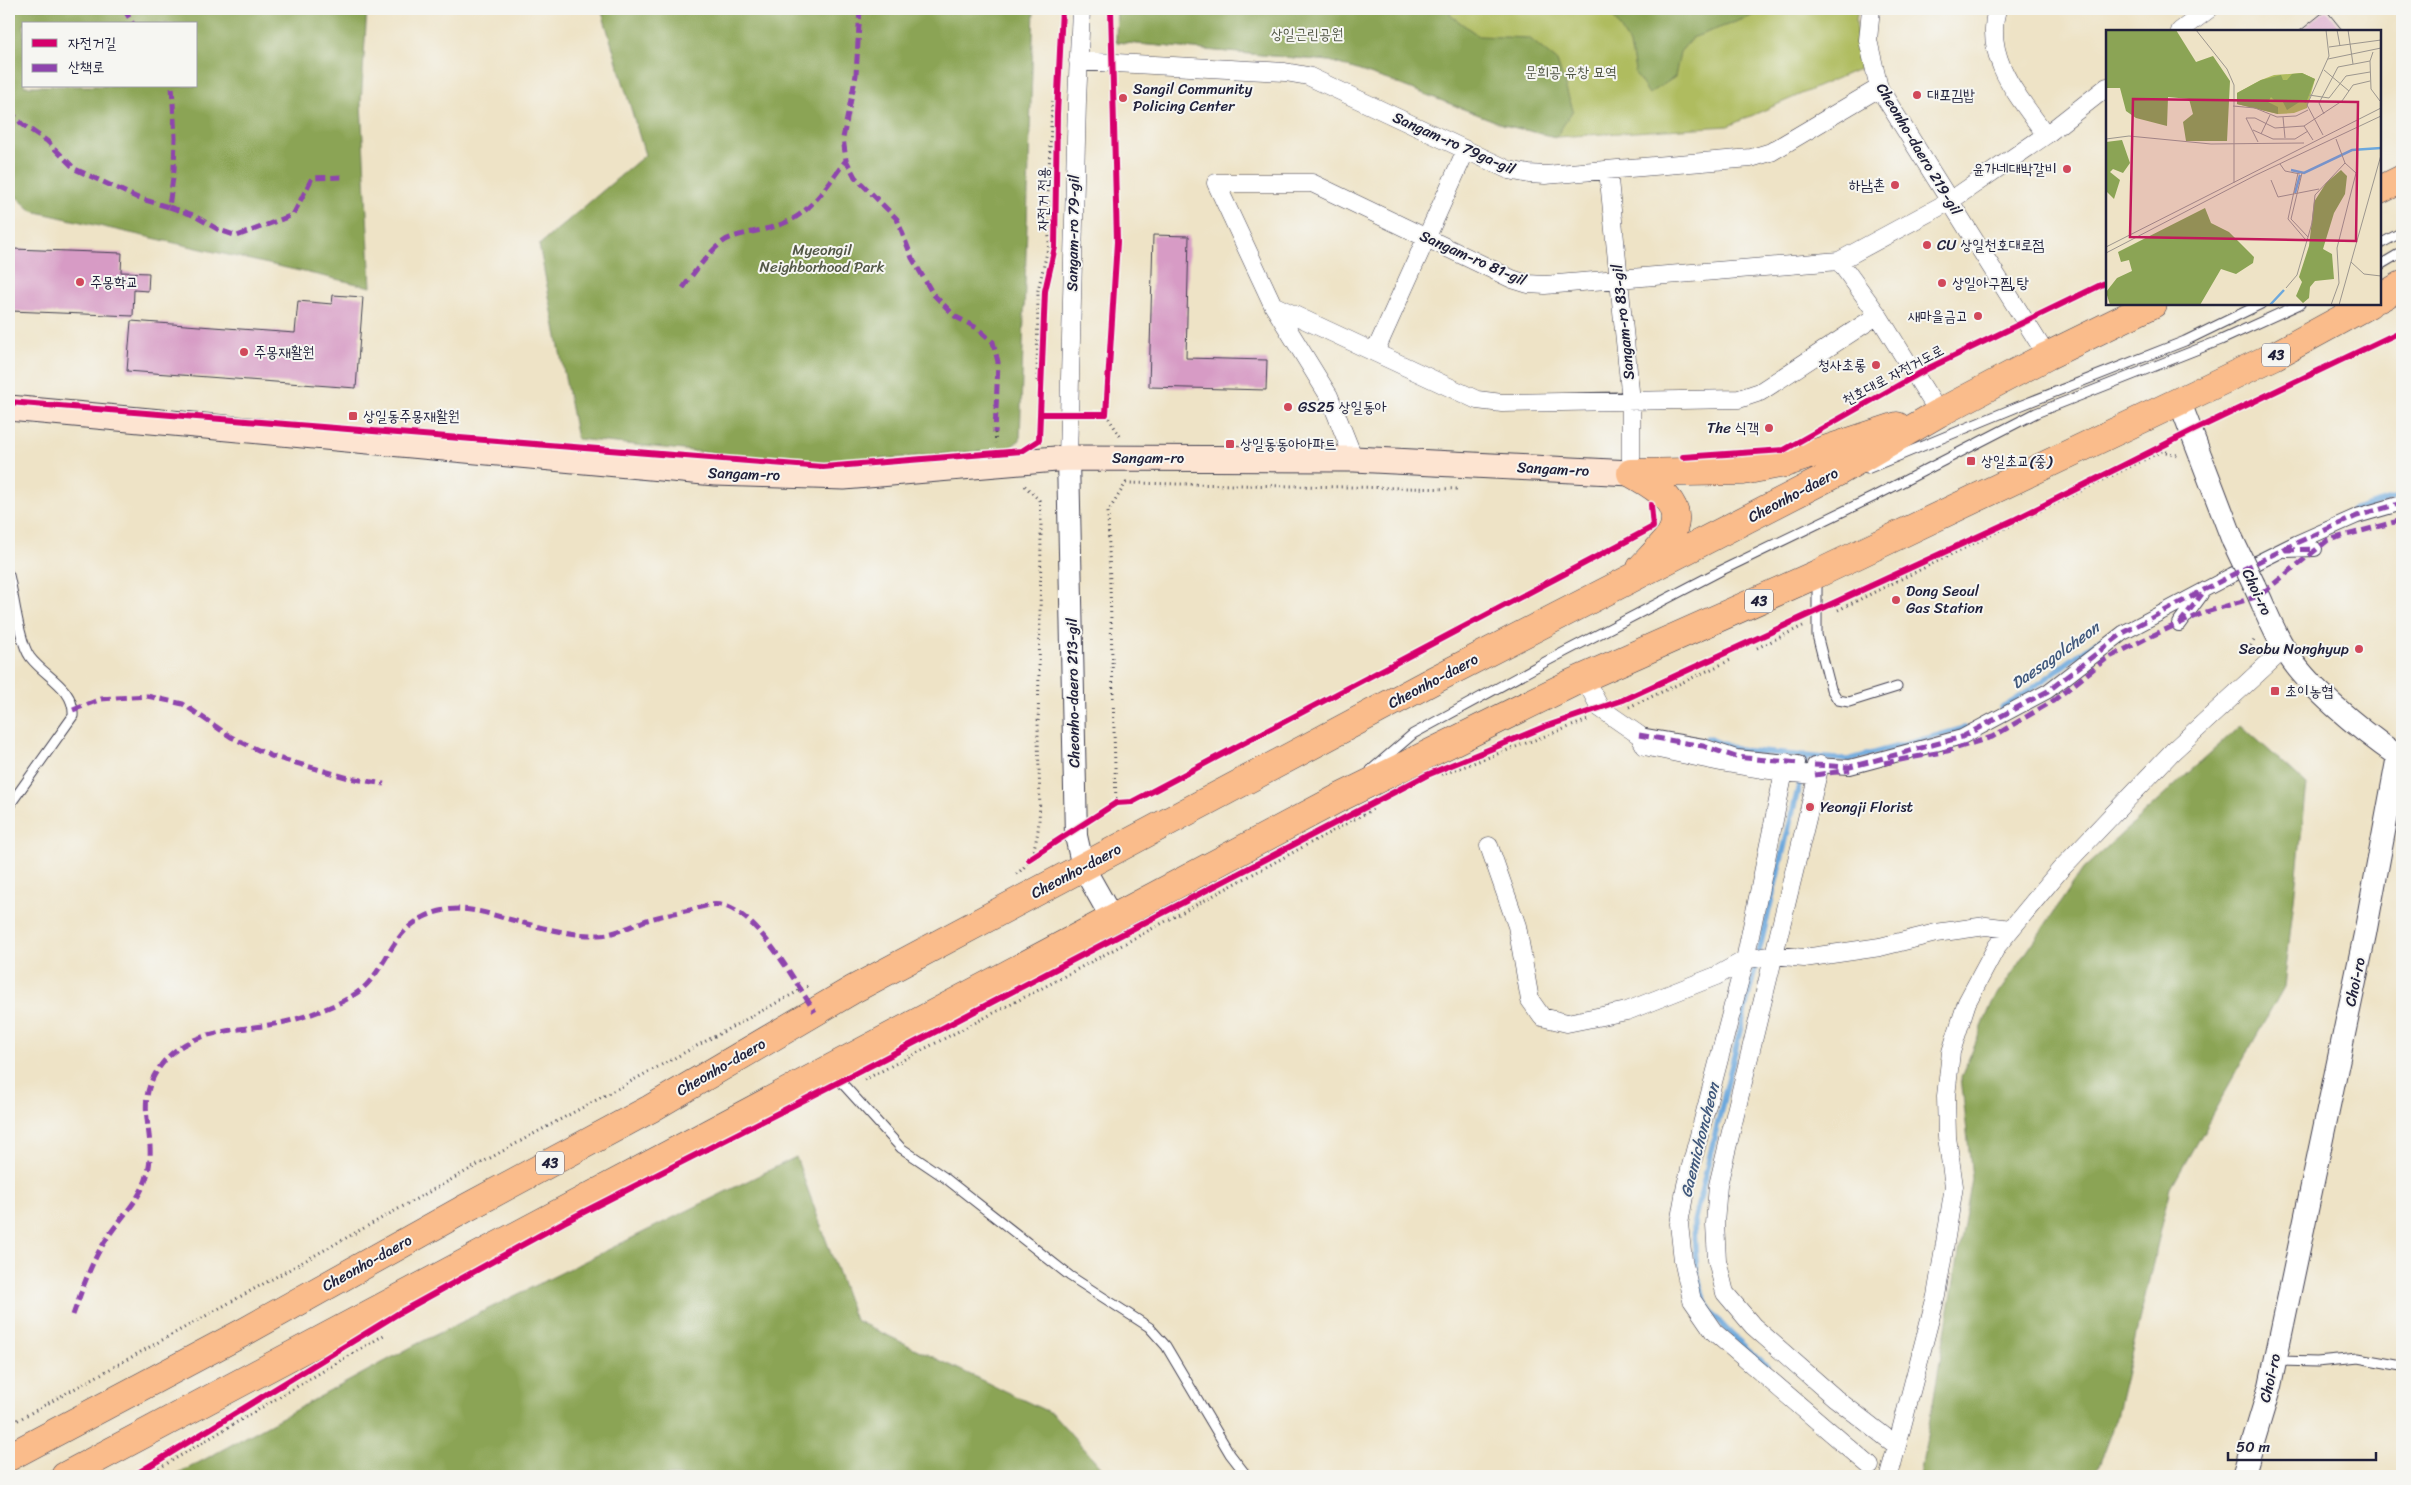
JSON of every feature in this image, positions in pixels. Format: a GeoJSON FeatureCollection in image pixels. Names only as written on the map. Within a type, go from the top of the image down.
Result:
{"type":"FeatureCollection","features":[{"type":"Feature","properties":{"kind":"main road"},"geometry":{"type":"LineString","coordinates":[[2381,190],[2402,179]]}},
{"type":"Feature","properties":{"kind":"main road"},"geometry":{"type":"LineString","coordinates":[[2381,297],[2402,285]]}},
{"type":"Feature","properties":{"kind":"main road","name":"Cheonho-daero"},"geometry":{"type":"LineString","coordinates":[[10,1457],[246,1331],[466,1208],[650,1109],[854,989],[1434,680],[1838,472],[1939,414],[2047,356],[2150,305]]}},
{"type":"Feature","properties":{"kind":"main road","name":"43"},"geometry":{"type":"LineString","coordinates":[[65,1476],[839,1079],[1113,920],[1337,800],[1584,677],[1817,574],[2274,356],[2367,305]]}},
{"type":"Feature","properties":{"kind":"main road","name":"Sangam-ro"},"geometry":{"type":"LineString","coordinates":[[9,408],[715,473],[844,477],[1068,458],[1354,459],[1631,473]]}},
{"type":"Feature","properties":{"kind":"main road"},"geometry":{"type":"LineString","coordinates":[[1631,473],[1743,472],[1785,463],[1860,436],[1939,414]]}},
{"type":"Feature","properties":{"kind":"main road"},"geometry":{"type":"LineString","coordinates":[[1631,473],[1658,489],[1671,501],[1674,515],[1673,530],[1633,578]]}},
{"type":"Feature","properties":{"kind":"street","name":"Cheonho-daero 219-gil"},"geometry":{"type":"LineString","coordinates":[[1871,9],[1868,40],[1879,88],[2047,356]]}},
{"type":"Feature","properties":{"kind":"street"},"geometry":{"type":"LineString","coordinates":[[1997,9],[1995,36],[1998,60],[2006,79],[2046,134]]}},
{"type":"Feature","properties":{"kind":"street"},"geometry":{"type":"LineString","coordinates":[[2181,30],[2210,9]]}},
{"type":"Feature","properties":{"kind":"street","name":"Sangam-ro 79-gil"},"geometry":{"type":"LineString","coordinates":[[1068,458],[1078,61],[1081,13]]}},
{"type":"Feature","properties":{"kind":"street","name":"Sangam-ro 79ga-gil"},"geometry":{"type":"LineString","coordinates":[[1078,61],[1308,76],[1509,170],[1545,175],[1751,158],[1771,152],[1879,88]]}},
{"type":"Feature","properties":{"kind":"street","name":"Sangam-ro 81-gil"},"geometry":{"type":"LineString","coordinates":[[1354,459],[1329,396],[1273,304],[1216,183],[1312,183],[1512,279],[1528,284],[1545,285],[1838,261],[1950,201],[2046,134],[2106,88]]}},
{"type":"Feature","properties":{"kind":"street"},"geometry":{"type":"LineString","coordinates":[[1375,352],[1466,150]]}},
{"type":"Feature","properties":{"kind":"street","name":"Sangam-ro 83-gil"},"geometry":{"type":"LineString","coordinates":[[1608,170],[1631,401],[1631,473]]}},
{"type":"Feature","properties":{"kind":"street"},"geometry":{"type":"LineString","coordinates":[[1838,261],[1878,315],[1939,414]]}},
{"type":"Feature","properties":{"kind":"street"},"geometry":{"type":"LineString","coordinates":[[1273,304],[1477,400],[1502,403],[1739,399],[1760,392],[1878,315]]}},
{"type":"Feature","properties":{"kind":"street"},"geometry":{"type":"LineString","coordinates":[[2179,400],[2192,431]]}},
{"type":"Feature","properties":{"kind":"street","name":"Choi-ro"},"geometry":{"type":"LineString","coordinates":[[2192,431],[2233,541],[2284,649],[2299,670],[2333,704],[2376,740],[2400,757],[2365,934],[2262,1416],[2243,1476]]}},
{"type":"Feature","properties":{"kind":"street","name":"Cheonho-daero 213-gil"},"geometry":{"type":"LineString","coordinates":[[1068,458],[1076,836],[1083,867],[1113,920]]}},
{"type":"Feature","properties":{"kind":"street"},"geometry":{"type":"LineString","coordinates":[[1584,677],[1595,714],[1639,735],[1645,746],[1714,761],[1789,767],[1850,767],[1962,737],[2048,691],[2123,634],[2204,590],[2281,551],[2357,516],[2402,503]]}},
{"type":"Feature","properties":{"kind":"street"},"geometry":{"type":"LineString","coordinates":[[2281,551],[2315,549]]}},
{"type":"Feature","properties":{"kind":"street"},"geometry":{"type":"LineString","coordinates":[[2179,624],[2204,590]]}},
{"type":"Feature","properties":{"kind":"street"},"geometry":{"type":"LineString","coordinates":[[1889,1476],[1936,1296],[1954,1186],[1946,1129],[1946,1096],[1951,1052],[1967,1002],[1997,946],[2060,870],[2173,750],[2284,649]]}},
{"type":"Feature","properties":{"kind":"street"},"geometry":{"type":"LineString","coordinates":[[1789,767],[1745,960],[1686,1184],[1679,1224],[1683,1260],[1692,1300],[1714,1332],[1870,1466]]}},
{"type":"Feature","properties":{"kind":"street"},"geometry":{"type":"LineString","coordinates":[[1816,768],[1718,1185],[1715,1224],[1717,1260],[1725,1293],[1753,1326],[1835,1398],[1898,1446]]}},
{"type":"Feature","properties":{"kind":"street"},"geometry":{"type":"LineString","coordinates":[[1489,846],[1517,926],[1530,1000],[1542,1017],[1567,1023],[1627,1011],[1716,976],[1745,960],[1773,955],[1804,958],[1880,947],[1936,933],[1986,926],[2011,929]]}},
{"type":"Feature","properties":{"kind":"lane"},"geometry":{"type":"LineString","coordinates":[[2381,243],[2402,232]]}},
{"type":"Feature","properties":{"kind":"lane"},"geometry":{"type":"LineString","coordinates":[[2381,264],[2402,252]]}},
{"type":"Feature","properties":{"kind":"lane"},"geometry":{"type":"LineString","coordinates":[[1862,471],[2185,341],[2259,305]]}},
{"type":"Feature","properties":{"kind":"lane"},"geometry":{"type":"LineString","coordinates":[[1337,800],[1412,734],[1546,660],[1685,588],[1873,497],[2036,413],[2221,340],[2298,305]]}},
{"type":"Feature","properties":{"kind":"lane"},"geometry":{"type":"LineString","coordinates":[[1753,516],[1853,475]]}},
{"type":"Feature","properties":{"kind":"lane"},"geometry":{"type":"LineString","coordinates":[[1817,574],[1817,634],[1831,689],[1838,700],[1849,702],[1897,687]]}},
{"type":"Feature","properties":{"kind":"lane"},"geometry":{"type":"LineString","coordinates":[[9,575],[22,641],[28,655],[72,699],[74,706],[73,716],[9,806]]}},
{"type":"Feature","properties":{"kind":"lane"},"geometry":{"type":"LineString","coordinates":[[839,1079],[902,1148],[944,1177],[1070,1276],[1149,1327],[1166,1346],[1230,1454],[1248,1476]]}},
{"type":"Feature","properties":{"kind":"lane"},"geometry":{"type":"LineString","coordinates":[[2274,1361],[2317,1362],[2358,1358],[2402,1366]]}},
{"type":"Feature","properties":{"kind":"path"},"geometry":{"type":"LineString","coordinates":[[1058,9],[1062,18],[1081,13]]}},
{"type":"Feature","properties":{"kind":"path"},"geometry":{"type":"LineString","coordinates":[[1069,414],[1106,414],[1106,404]]}},
{"type":"Feature","properties":{"kind":"path"},"geometry":{"type":"LineString","coordinates":[[1756,640],[2016,519],[2192,431]]}},
{"type":"Feature","properties":{"kind":"path"},"geometry":{"type":"LineString","coordinates":[[1838,610],[2162,451],[2178,455]]}},
{"type":"Feature","properties":{"kind":"path"},"geometry":{"type":"LineString","coordinates":[[1010,877],[1024,869],[1029,859],[1039,821],[1040,514],[1039,500],[1022,483]]}},
{"type":"Feature","properties":{"kind":"path"},"geometry":{"type":"LineString","coordinates":[[1116,803],[1108,512],[1126,483],[1466,489]]}},
{"type":"Feature","properties":{"kind":"path"},"geometry":{"type":"LineString","coordinates":[[1757,648],[1811,622]]}},
{"type":"Feature","properties":{"kind":"path"},"geometry":{"type":"LineString","coordinates":[[1622,710],[1733,659]]}},
{"type":"Feature","properties":{"kind":"path"},"geometry":{"type":"LineString","coordinates":[[1563,721],[1595,714]]}},
{"type":"Feature","properties":{"kind":"path"},"geometry":{"type":"LineString","coordinates":[[1434,778],[1595,714]]}},
{"type":"Feature","properties":{"kind":"path"},"geometry":{"type":"LineString","coordinates":[[1436,771],[1517,738]]}},
{"type":"Feature","properties":{"kind":"path"},"geometry":{"type":"LineString","coordinates":[[1108,808],[1116,803],[1124,803]]}},
{"type":"Feature","properties":{"kind":"path"},"geometry":{"type":"LineString","coordinates":[[1238,874],[1378,803]]}},
{"type":"Feature","properties":{"kind":"path"},"geometry":{"type":"LineString","coordinates":[[839,1079],[1050,984],[1378,803]]}},
{"type":"Feature","properties":{"kind":"path"},"geometry":{"type":"LineString","coordinates":[[1029,859],[1044,849]]}},
{"type":"Feature","properties":{"kind":"path"},"geometry":{"type":"LineString","coordinates":[[9,1425],[537,1132],[809,986]]}},
{"type":"Feature","properties":{"kind":"path"},"geometry":{"type":"LineString","coordinates":[[144,1474],[392,1330]]}},
{"type":"Feature","properties":{"kind":"path"},"geometry":{"type":"LineString","coordinates":[[144,1474],[233,1415]]}},
{"type":"Feature","properties":{"kind":"green space"},"geometry":{"type":"Polygon","coordinates":[[[9,9],[367,9],[361,103],[371,287],[32,211],[9,190],[9,9]]]}},
{"type":"Feature","properties":{"kind":"green space","name":"Myeongil Neighborhood Park"},"geometry":{"type":"Polygon","coordinates":[[[601,9],[1034,9],[1020,440],[1008,449],[818,464],[577,439],[539,245],[645,155],[601,9]]]}},
{"type":"Feature","properties":{"kind":"green space","name":"문희공 유창 묘역"},"geometry":{"type":"Polygon","coordinates":[[[1117,9],[1858,9],[1856,20],[1861,68],[1728,126],[1556,137],[1508,126],[1388,80],[1330,61],[1116,42],[1117,9]]]}},
{"type":"Feature","properties":{"kind":"green space","name":"상일근린공원"},"geometry":{"type":"Polygon","coordinates":[[[1117,9],[1452,9],[1450,15],[1479,36],[1529,38],[1557,61],[1573,110],[1556,137],[1508,126],[1388,80],[1330,61],[1116,42],[1117,9]]]}},
{"type":"Feature","properties":{"kind":"green space"},"geometry":{"type":"Polygon","coordinates":[[[1609,9],[1771,9],[1692,38],[1680,52],[1675,77],[1649,94],[1636,75],[1630,45],[1609,9]]]}},
{"type":"Feature","properties":{"kind":"green space"},"geometry":{"type":"Polygon","coordinates":[[[2241,725],[2307,785],[2284,987],[2171,1188],[2114,1426],[2095,1476],[1920,1476],[1972,1178],[1961,1077],[1992,1003],[2083,869],[2241,725]]]}},
{"type":"Feature","properties":{"kind":"green space"},"geometry":{"type":"Polygon","coordinates":[[[796,1157],[855,1320],[1053,1414],[1109,1476],[174,1476],[415,1345],[796,1157]]]}},
{"type":"Feature","properties":{"kind":"building"},"geometry":{"type":"Polygon","coordinates":[[[2326,10],[2342,30],[2301,30],[2326,10]]]}},
{"type":"Feature","properties":{"kind":"building"},"geometry":{"type":"Polygon","coordinates":[[[1153,235],[1189,236],[1186,358],[1267,360],[1266,390],[1149,387],[1153,235]]]}},
{"type":"Feature","properties":{"kind":"building","name":"주몽학교"},"geometry":{"type":"Polygon","coordinates":[[[13,249],[122,253],[121,272],[149,273],[148,291],[134,290],[133,316],[11,311],[13,249]]]}},
{"type":"Feature","properties":{"kind":"building","name":"주몽재활원"},"geometry":{"type":"Polygon","coordinates":[[[333,295],[363,297],[356,388],[127,371],[131,321],[295,333],[298,301],[332,304],[333,295]]]}},
{"type":"Feature","properties":{"kind":"waterway","name":"Daesagolcheon"},"geometry":{"type":"LineString","coordinates":[[2352,511],[2402,496]]}},
{"type":"Feature","properties":{"kind":"waterway","name":"Daesagolcheon"},"geometry":{"type":"LineString","coordinates":[[2002,708],[2032,689],[2088,647],[2118,629]]}},
{"type":"Feature","properties":{"kind":"waterway","name":"Daesagolcheon"},"geometry":{"type":"LineString","coordinates":[[1707,738],[1739,750],[1848,760],[1965,728]]}},
{"type":"Feature","properties":{"kind":"waterway","name":"Gaemichoncheon"},"geometry":{"type":"LineString","coordinates":[[1767,1366],[1723,1326],[1715,1317],[1704,1298],[1697,1270],[1694,1222],[1806,756]]}},
{"type":"Feature","properties":{"kind":"marked path"},"geometry":{"type":"LineString","coordinates":[[124,9],[132,22]]}},
{"type":"Feature","properties":{"kind":"marked path"},"geometry":{"type":"LineString","coordinates":[[860,9],[856,75],[843,138],[846,160],[855,177],[897,219],[912,258],[933,294],[956,317],[977,328],[993,342],[998,362],[995,433]]}},
{"type":"Feature","properties":{"kind":"marked path"},"geometry":{"type":"LineString","coordinates":[[9,110],[22,124],[47,141],[75,169],[138,198],[169,207],[174,170],[175,137],[172,88]]}},
{"type":"Feature","properties":{"kind":"marked path"},"geometry":{"type":"LineString","coordinates":[[683,288],[705,260],[724,241],[738,235],[782,224],[806,210],[846,160]]}},
{"type":"Feature","properties":{"kind":"marked path"},"geometry":{"type":"LineString","coordinates":[[169,207],[193,215],[219,230],[237,236],[293,215],[312,178],[345,177]]}},
{"type":"Feature","properties":{"kind":"marked path"},"geometry":{"type":"LineString","coordinates":[[1814,765],[1850,767],[1962,737],[2048,691],[2123,633],[2232,575],[2296,543],[2357,516],[2402,503]]}},
{"type":"Feature","properties":{"kind":"marked path"},"geometry":{"type":"LineString","coordinates":[[1884,763],[1947,751],[1992,737],[2053,701],[2106,659],[2203,613],[2259,596],[2328,540],[2402,520]]}},
{"type":"Feature","properties":{"kind":"marked path"},"geometry":{"type":"LineString","coordinates":[[2285,550],[2315,549]]}},
{"type":"Feature","properties":{"kind":"marked path"},"geometry":{"type":"LineString","coordinates":[[2179,624],[2202,594]]}},
{"type":"Feature","properties":{"kind":"marked path"},"geometry":{"type":"LineString","coordinates":[[73,710],[101,699],[147,696],[183,704],[231,737],[271,756],[349,778],[384,784]]}},
{"type":"Feature","properties":{"kind":"marked path"},"geometry":{"type":"LineString","coordinates":[[1639,735],[1703,746],[1736,757],[1798,763]]}},
{"type":"Feature","properties":{"kind":"marked path"},"geometry":{"type":"LineString","coordinates":[[1815,775],[1850,770]]}},
{"type":"Feature","properties":{"kind":"marked path"},"geometry":{"type":"LineString","coordinates":[[73,1315],[99,1251],[141,1192],[145,1182],[150,1156],[146,1101],[155,1073],[167,1058],[179,1048],[207,1035],[290,1021],[325,1009],[348,998],[360,991],[369,982],[399,937],[415,922],[426,916],[448,910],[469,910],[555,930],[599,935],[617,932],[644,921],[703,906],[725,906],[751,923],[764,937],[787,968],[815,1012]]}},
{"type":"Feature","properties":{"kind":"cycle path","name":"자전거 전용"},"geometry":{"type":"LineString","coordinates":[[9,402],[823,467],[1022,451],[1039,440],[1045,291],[1055,247],[1057,114],[1062,9]]}},
{"type":"Feature","properties":{"kind":"cycle path"},"geometry":{"type":"LineString","coordinates":[[1041,414],[1106,414],[1117,242],[1111,9]]}},
{"type":"Feature","properties":{"kind":"cycle path","name":"천호대로 자전거도로"},"geometry":{"type":"LineString","coordinates":[[1683,457],[1784,450],[1929,368],[2106,282]]}},
{"type":"Feature","properties":{"kind":"cycle path"},"geometry":{"type":"LineString","coordinates":[[133,1476],[399,1313],[564,1222],[841,1081],[1427,775],[1544,727],[1623,700],[2016,519],[2192,431],[2402,331]]}},
{"type":"Feature","properties":{"kind":"cycle path"},"geometry":{"type":"LineString","coordinates":[[1029,859],[1116,803],[1132,802],[1653,527],[1651,505]]}},
{"type":"Feature","properties":{"kind":"place","name":"대포김밥"},"geometry":{"type":"Point","coordinates":[1917,95]}},
{"type":"Feature","properties":{"kind":"place","name":"Sangil Community Policing Center"},"geometry":{"type":"Point","coordinates":[1123,98]}},
{"type":"Feature","properties":{"kind":"place","name":"윤가네대박갈비"},"geometry":{"type":"Point","coordinates":[2067,169]}},
{"type":"Feature","properties":{"kind":"place","name":"하남촌"},"geometry":{"type":"Point","coordinates":[1895,185]}},
{"type":"Feature","properties":{"kind":"place","name":"CU 상일천호대로점"},"geometry":{"type":"Point","coordinates":[1927,245]}},
{"type":"Feature","properties":{"kind":"place","name":"주몽학교"},"geometry":{"type":"Point","coordinates":[80,282]}},
{"type":"Feature","properties":{"kind":"place","name":"상일아구찜,탕"},"geometry":{"type":"Point","coordinates":[1942,283]}},
{"type":"Feature","properties":{"kind":"place","name":"새마을금고"},"geometry":{"type":"Point","coordinates":[1978,316]}},
{"type":"Feature","properties":{"kind":"place","name":"주몽재활원"},"geometry":{"type":"Point","coordinates":[244,352]}},
{"type":"Feature","properties":{"kind":"place","name":"청사초롱"},"geometry":{"type":"Point","coordinates":[1876,365]}},
{"type":"Feature","properties":{"kind":"place","name":"GS25 상일동아"},"geometry":{"type":"Point","coordinates":[1288,407]}},
{"type":"Feature","properties":{"kind":"place","name":"상일동주몽재활원"},"geometry":{"type":"Point","coordinates":[353,416]}},
{"type":"Feature","properties":{"kind":"place","name":"The 식객"},"geometry":{"type":"Point","coordinates":[1769,428]}},
{"type":"Feature","properties":{"kind":"place","name":"상일동동아아파트"},"geometry":{"type":"Point","coordinates":[1230,444]}},
{"type":"Feature","properties":{"kind":"place","name":"상일초교(중)"},"geometry":{"type":"Point","coordinates":[1971,461]}},
{"type":"Feature","properties":{"kind":"place","name":"Dong Seoul Gas Station"},"geometry":{"type":"Point","coordinates":[1896,600]}},
{"type":"Feature","properties":{"kind":"place","name":"Seobu Nonghyup"},"geometry":{"type":"Point","coordinates":[2359,649]}},
{"type":"Feature","properties":{"kind":"place","name":"초이농협"},"geometry":{"type":"Point","coordinates":[2275,691]}},
{"type":"Feature","properties":{"kind":"place","name":"Yeongji Florist"},"geometry":{"type":"Point","coordinates":[1810,807]}}]}
